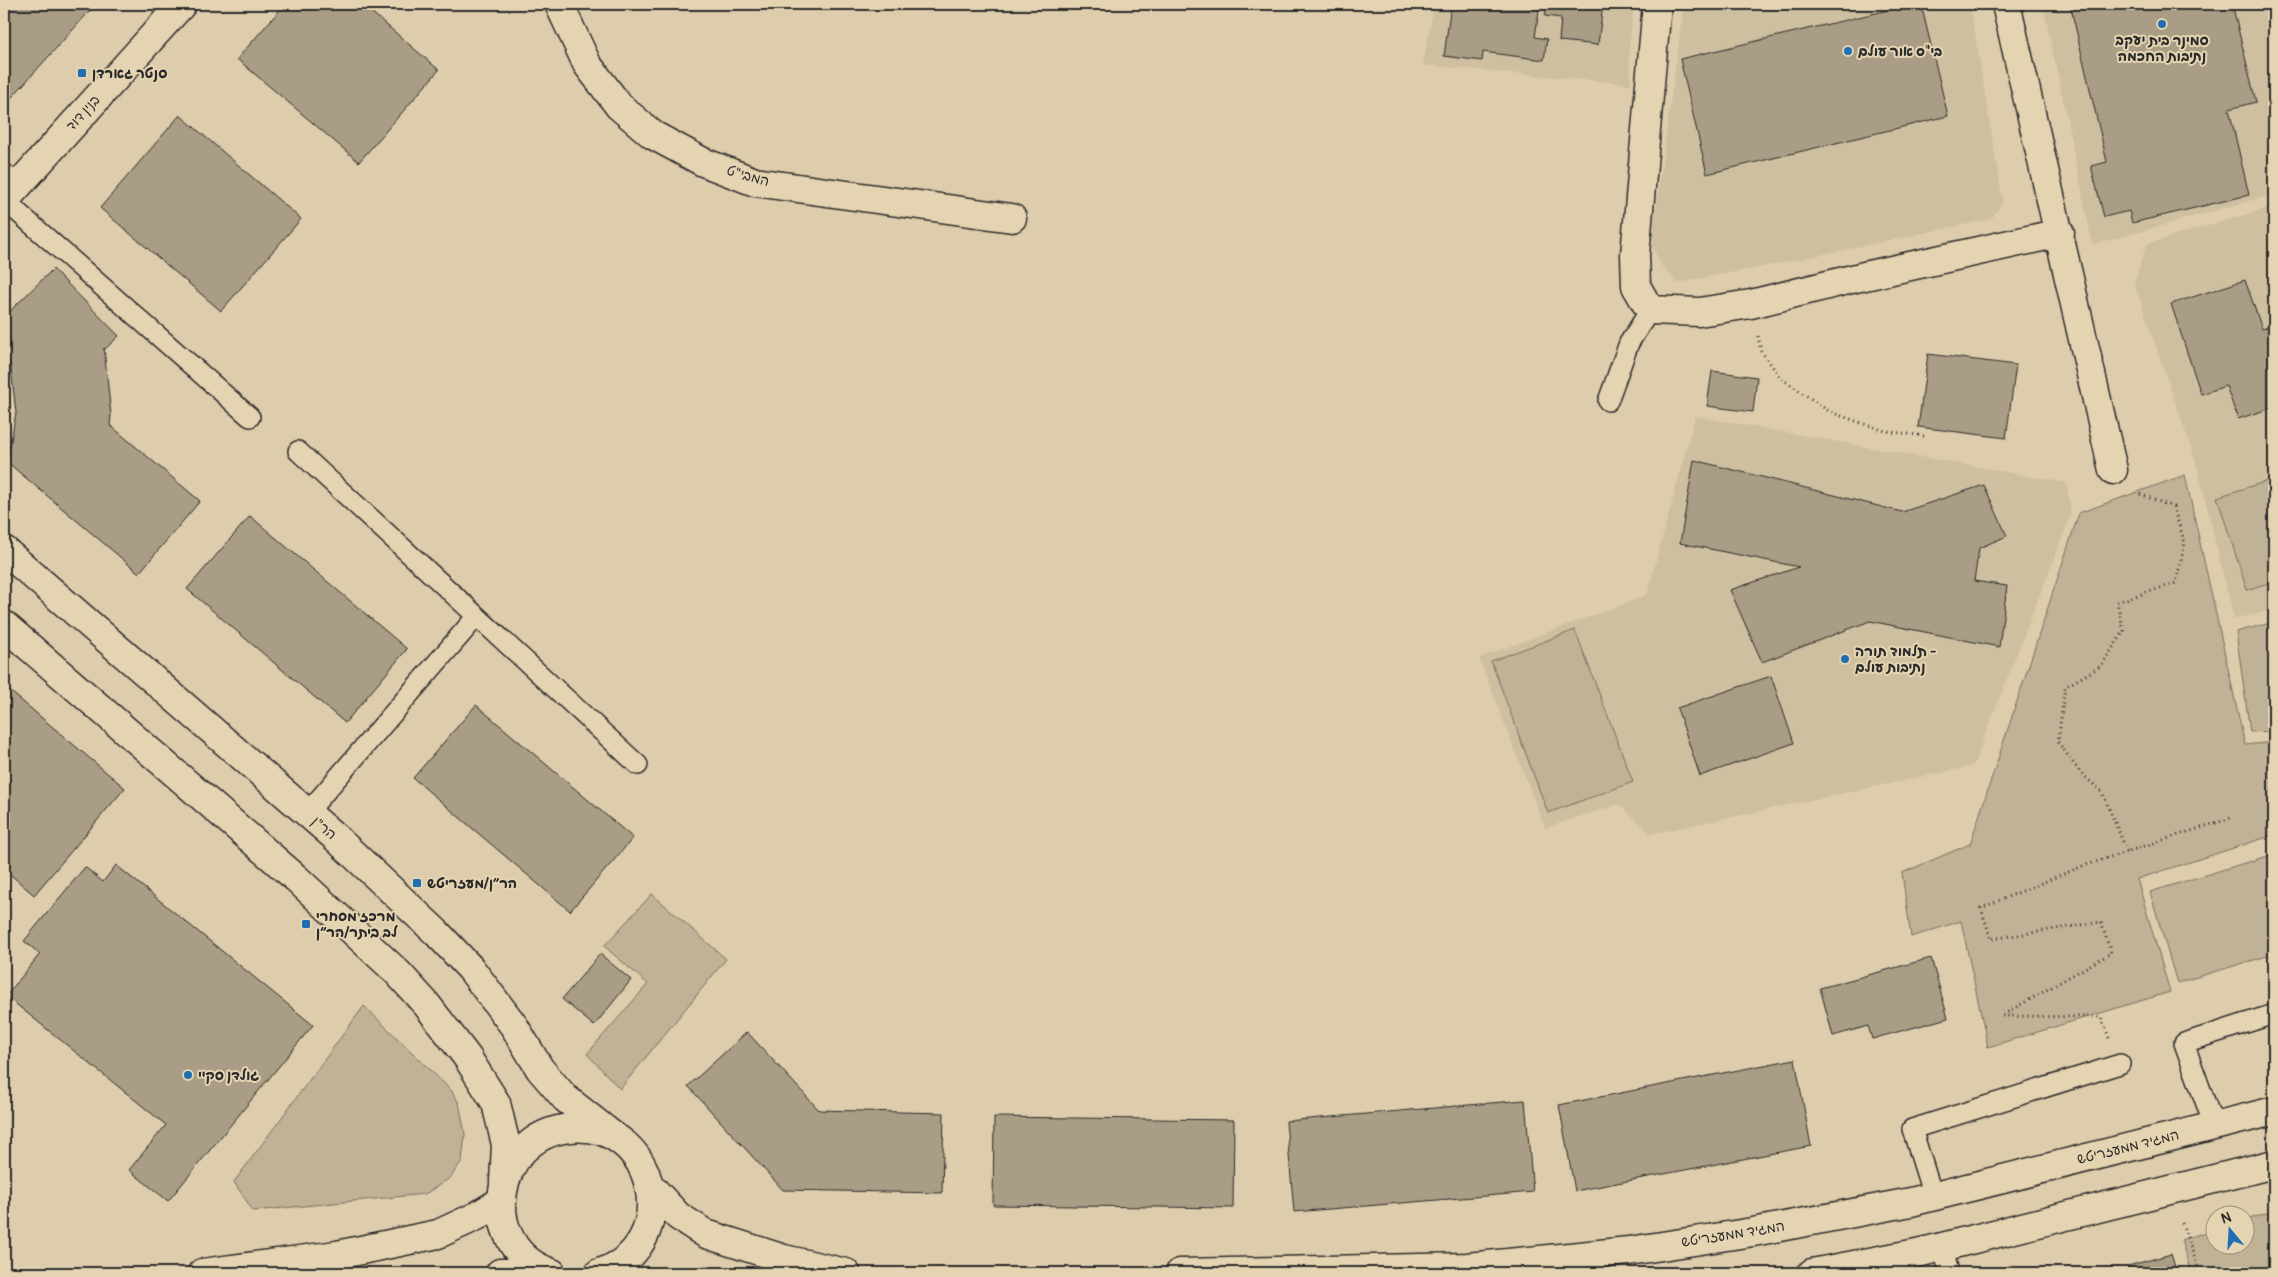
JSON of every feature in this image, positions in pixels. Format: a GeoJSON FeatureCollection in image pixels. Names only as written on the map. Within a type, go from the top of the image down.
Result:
{"type":"FeatureCollection","features":[{"type":"Feature","properties":{"kind":"street","name":"בנין דוד"},"geometry":{"type":"LineString","coordinates":[[7,190],[182,4]]}},
{"type":"Feature","properties":{"kind":"street","name":"המבי\"ט"},"geometry":{"type":"LineString","coordinates":[[559,4],[587,64],[619,106],[654,135],[702,162],[755,182],[1012,218]]}},
{"type":"Feature","properties":{"kind":"street"},"geometry":{"type":"LineString","coordinates":[[1657,4],[1635,255],[1636,286],[1650,310],[1700,312],[1752,304],[1860,276],[2060,233]]}},
{"type":"Feature","properties":{"kind":"street"},"geometry":{"type":"LineString","coordinates":[[2006,4],[2113,470]]}},
{"type":"Feature","properties":{"kind":"street","name":"הר\"ן"},"geometry":{"type":"LineString","coordinates":[[4,550],[307,813],[451,948],[471,969],[514,1026],[540,1069],[565,1098],[630,1149],[643,1167],[651,1187]]}},
{"type":"Feature","properties":{"kind":"street"},"geometry":{"type":"LineString","coordinates":[[4,625],[297,879],[398,973],[427,1005],[467,1057],[496,1103],[506,1145],[502,1191],[503,1222],[512,1241],[524,1257],[542,1270],[552,1273]]}},
{"type":"Feature","properties":{"kind":"street","name":"המגיד ממעזריטש"},"geometry":{"type":"LineString","coordinates":[[1180,1273],[1467,1267],[1629,1251],[1753,1232],[1933,1196],[2274,1111]]}},
{"type":"Feature","properties":{"kind":"street"},"geometry":{"type":"LineString","coordinates":[[202,1273],[337,1255],[438,1234],[476,1216],[502,1191],[514,1161],[529,1144],[548,1133],[570,1128],[592,1129],[613,1136]]}},
{"type":"Feature","properties":{"kind":"street"},"geometry":{"type":"LineString","coordinates":[[1812,1273],[1942,1247],[2274,1164]]}},
{"type":"Feature","properties":{"kind":"street"},"geometry":{"type":"LineString","coordinates":[[613,1272],[630,1256],[645,1236],[651,1212],[651,1187]]}},
{"type":"Feature","properties":{"kind":"street"},"geometry":{"type":"LineString","coordinates":[[651,1187],[678,1216],[706,1234],[784,1259],[846,1273]]}},
{"type":"Feature","properties":{"kind":"street"},"geometry":{"type":"LineString","coordinates":[[500,1273],[506,1273]]}},
{"type":"Feature","properties":{"kind":"lane"},"geometry":{"type":"LineString","coordinates":[[7,190],[250,417]]}},
{"type":"Feature","properties":{"kind":"lane"},"geometry":{"type":"LineString","coordinates":[[1608,401],[1628,343],[1650,310]]}},
{"type":"Feature","properties":{"kind":"lane"},"geometry":{"type":"LineString","coordinates":[[298,451],[638,765]]}},
{"type":"Feature","properties":{"kind":"lane"},"geometry":{"type":"LineString","coordinates":[[307,813],[477,616]]}},
{"type":"Feature","properties":{"kind":"lane"},"geometry":{"type":"LineString","coordinates":[[2214,1126],[2184,1043],[2274,1014]]}},
{"type":"Feature","properties":{"kind":"lane"},"geometry":{"type":"LineString","coordinates":[[1933,1196],[1912,1129],[2120,1064]]}},
{"type":"Feature","properties":{"kind":"lane"},"geometry":{"type":"LineString","coordinates":[[1942,1247],[1949,1273]]}},
{"type":"Feature","properties":{"kind":"path"},"geometry":{"type":"LineString","coordinates":[[1752,304],[1761,351],[1782,378],[1830,412],[1885,431],[1924,436]]}},
{"type":"Feature","properties":{"kind":"path"},"geometry":{"type":"LineString","coordinates":[[2113,470],[2134,492],[2173,507],[2185,543],[2176,583],[2117,602],[2124,631],[2101,666],[2065,687],[2058,742],[2080,772],[2102,792],[2127,851]]}},
{"type":"Feature","properties":{"kind":"path"},"geometry":{"type":"LineString","coordinates":[[2120,1064],[2100,1017],[2001,1016],[2111,953],[2101,922],[1991,939],[1981,908],[2082,866],[2234,817]]}},
{"type":"Feature","properties":{"kind":"path"},"geometry":{"type":"LineString","coordinates":[[2169,1190],[2200,1273]]}},
{"type":"Feature","properties":{"kind":"shaded area"},"geometry":{"type":"Polygon","coordinates":[[[1434,4],[1634,4],[1629,48],[1631,84],[1423,65],[1434,4]]]}},
{"type":"Feature","properties":{"kind":"shaded area"},"geometry":{"type":"Polygon","coordinates":[[[1684,4],[1970,4],[2003,202],[1991,219],[1677,283],[1661,265],[1651,244],[1684,4]]]}},
{"type":"Feature","properties":{"kind":"shaded area"},"geometry":{"type":"Polygon","coordinates":[[[2043,4],[2274,4],[2274,194],[2093,245],[2043,4]]]}},
{"type":"Feature","properties":{"kind":"shaded area"},"geometry":{"type":"Polygon","coordinates":[[[2274,206],[2274,610],[2234,619],[2196,462],[2134,283],[2147,244],[2274,206]]]}},
{"type":"Feature","properties":{"kind":"shaded area"},"geometry":{"type":"Polygon","coordinates":[[[1695,416],[2067,483],[2071,515],[1973,766],[1651,834],[1619,804],[1545,828],[1479,658],[1647,595],[1695,416]]]}},
{"type":"Feature","properties":{"kind":"shaded area"},"geometry":{"type":"Polygon","coordinates":[[[2185,475],[2245,745],[2274,742],[2274,835],[2137,879],[2170,992],[1988,1047],[1961,921],[1911,937],[1902,873],[1970,844],[2079,513],[2185,475]]]}},
{"type":"Feature","properties":{"kind":"shaded area"},"geometry":{"type":"Polygon","coordinates":[[[2274,479],[2274,581],[2247,590],[2217,497],[2274,479]]]}},
{"type":"Feature","properties":{"kind":"shaded area"},"geometry":{"type":"Polygon","coordinates":[[[2274,622],[2274,731],[2250,732],[2236,632],[2274,622]]]}},
{"type":"Feature","properties":{"kind":"shaded area"},"geometry":{"type":"Polygon","coordinates":[[[1575,630],[1633,782],[1548,813],[1491,661],[1575,630]]]}},
{"type":"Feature","properties":{"kind":"shaded area"},"geometry":{"type":"Polygon","coordinates":[[[2274,854],[2274,954],[2177,983],[2150,892],[2274,854]]]}},
{"type":"Feature","properties":{"kind":"shaded area"},"geometry":{"type":"Polygon","coordinates":[[[652,894],[726,959],[620,1089],[587,1054],[648,984],[604,946],[652,894]]]}},
{"type":"Feature","properties":{"kind":"shaded area"},"geometry":{"type":"Polygon","coordinates":[[[364,1006],[451,1090],[459,1103],[465,1134],[462,1161],[450,1178],[425,1194],[253,1211],[234,1182],[364,1006]]]}},
{"type":"Feature","properties":{"kind":"shaded area"},"geometry":{"type":"Polygon","coordinates":[[[2274,1211],[2274,1273],[2191,1273],[2181,1240],[2206,1232],[2206,1254],[2256,1254],[2256,1217],[2274,1211]]]}},
{"type":"Feature","properties":{"kind":"building"},"geometry":{"type":"Polygon","coordinates":[[[4,4],[96,4],[4,106],[4,4]]]}},
{"type":"Feature","properties":{"kind":"building"},"geometry":{"type":"Polygon","coordinates":[[[285,4],[362,4],[439,70],[359,162],[237,59],[285,4]]]}},
{"type":"Feature","properties":{"kind":"building"},"geometry":{"type":"Polygon","coordinates":[[[1451,4],[1540,4],[1535,37],[1547,39],[1544,60],[1483,52],[1482,61],[1444,56],[1451,4]]]}},
{"type":"Feature","properties":{"kind":"building"},"geometry":{"type":"Polygon","coordinates":[[[1547,4],[1603,4],[1598,45],[1559,41],[1561,18],[1545,16],[1547,4]]]}},
{"type":"Feature","properties":{"kind":"building"},"geometry":{"type":"Polygon","coordinates":[[[1603,4],[1631,4],[1630,7],[1603,4]]]}},
{"type":"Feature","properties":{"kind":"building"},"geometry":{"type":"Polygon","coordinates":[[[1914,4],[1921,4],[1948,116],[1707,174],[1680,59],[1914,4]]]}},
{"type":"Feature","properties":{"kind":"building"},"geometry":{"type":"Polygon","coordinates":[[[2070,4],[2232,4],[2256,102],[2229,109],[2249,195],[2132,223],[2129,211],[2104,217],[2091,166],[2107,162],[2070,4]]]}},
{"type":"Feature","properties":{"kind":"building"},"geometry":{"type":"Polygon","coordinates":[[[180,115],[301,219],[221,311],[100,208],[180,115]]]}},
{"type":"Feature","properties":{"kind":"building"},"geometry":{"type":"Polygon","coordinates":[[[53,269],[119,336],[104,350],[111,416],[110,425],[200,501],[139,573],[7,462],[16,413],[11,368],[4,346],[4,317],[53,269]]]}},
{"type":"Feature","properties":{"kind":"building"},"geometry":{"type":"Polygon","coordinates":[[[2245,280],[2262,329],[2274,325],[2274,407],[2238,419],[2226,386],[2201,394],[2171,304],[2245,280]]]}},
{"type":"Feature","properties":{"kind":"building"},"geometry":{"type":"Polygon","coordinates":[[[1928,354],[2016,365],[2006,438],[1918,427],[1928,354]]]}},
{"type":"Feature","properties":{"kind":"building"},"geometry":{"type":"Polygon","coordinates":[[[1712,371],[1757,377],[1753,412],[1707,406],[1712,371]]]}},
{"type":"Feature","properties":{"kind":"building"},"geometry":{"type":"Polygon","coordinates":[[[1694,460],[1902,512],[1984,485],[2007,536],[1979,548],[1974,581],[2007,586],[1999,647],[1870,621],[1762,662],[1730,590],[1799,567],[1680,543],[1694,460]]]}},
{"type":"Feature","properties":{"kind":"building"},"geometry":{"type":"Polygon","coordinates":[[[250,516],[407,649],[345,723],[187,589],[250,516]]]}},
{"type":"Feature","properties":{"kind":"building"},"geometry":{"type":"Polygon","coordinates":[[[1771,676],[1794,743],[1700,776],[1677,708],[1771,676]]]}},
{"type":"Feature","properties":{"kind":"building"},"geometry":{"type":"Polygon","coordinates":[[[4,686],[125,788],[34,895],[4,869],[4,686]]]}},
{"type":"Feature","properties":{"kind":"building"},"geometry":{"type":"Polygon","coordinates":[[[476,705],[633,838],[570,911],[413,778],[476,705]]]}},
{"type":"Feature","properties":{"kind":"building","name":"גולדן סקיי"},"geometry":{"type":"Polygon","coordinates":[[[116,865],[313,1025],[168,1201],[129,1170],[166,1125],[6,996],[40,954],[24,941],[85,867],[103,882],[116,865]]]}},
{"type":"Feature","properties":{"kind":"building"},"geometry":{"type":"Polygon","coordinates":[[[600,954],[631,980],[594,1026],[562,999],[600,954]]]}},
{"type":"Feature","properties":{"kind":"building"},"geometry":{"type":"Polygon","coordinates":[[[1931,958],[1948,1018],[1872,1039],[1868,1026],[1833,1036],[1820,988],[1931,958]]]}},
{"type":"Feature","properties":{"kind":"building"},"geometry":{"type":"Polygon","coordinates":[[[747,1032],[819,1110],[944,1113],[942,1193],[783,1190],[688,1086],[747,1032]]]}},
{"type":"Feature","properties":{"kind":"building"},"geometry":{"type":"Polygon","coordinates":[[[1795,1059],[1811,1146],[1575,1191],[1559,1105],[1795,1059]]]}},
{"type":"Feature","properties":{"kind":"building"},"geometry":{"type":"Polygon","coordinates":[[[1525,1100],[1533,1192],[1294,1212],[1286,1121],[1525,1100]]]}},
{"type":"Feature","properties":{"kind":"building"},"geometry":{"type":"Polygon","coordinates":[[[994,1117],[1234,1120],[1233,1208],[993,1205],[994,1117]]]}},
{"type":"Feature","properties":{"kind":"building"},"geometry":{"type":"Polygon","coordinates":[[[2171,1254],[2177,1273],[2130,1273],[2128,1266],[2171,1254]]]}},
{"type":"Feature","properties":{"kind":"place","name":"סמינר בית יעקב נתיבות החכמה"},"geometry":{"type":"Point","coordinates":[2162,24]}},
{"type":"Feature","properties":{"kind":"place","name":"בי\"ס אור עולם"},"geometry":{"type":"Point","coordinates":[1848,51]}},
{"type":"Feature","properties":{"kind":"place","name":"סנטר גארדן"},"geometry":{"type":"Point","coordinates":[82,73]}},
{"type":"Feature","properties":{"kind":"place","name":"תלמוד תורה - נתיבות עולם"},"geometry":{"type":"Point","coordinates":[1845,659]}},
{"type":"Feature","properties":{"kind":"place","name":"הר״ן/מעזריטש"},"geometry":{"type":"Point","coordinates":[417,883]}},
{"type":"Feature","properties":{"kind":"place","name":"מרכז מסחרי לב ביתר/הר״ן"},"geometry":{"type":"Point","coordinates":[306,924]}},
{"type":"Feature","properties":{"kind":"place","name":"גולדן סקיי"},"geometry":{"type":"Point","coordinates":[188,1075]}}]}
